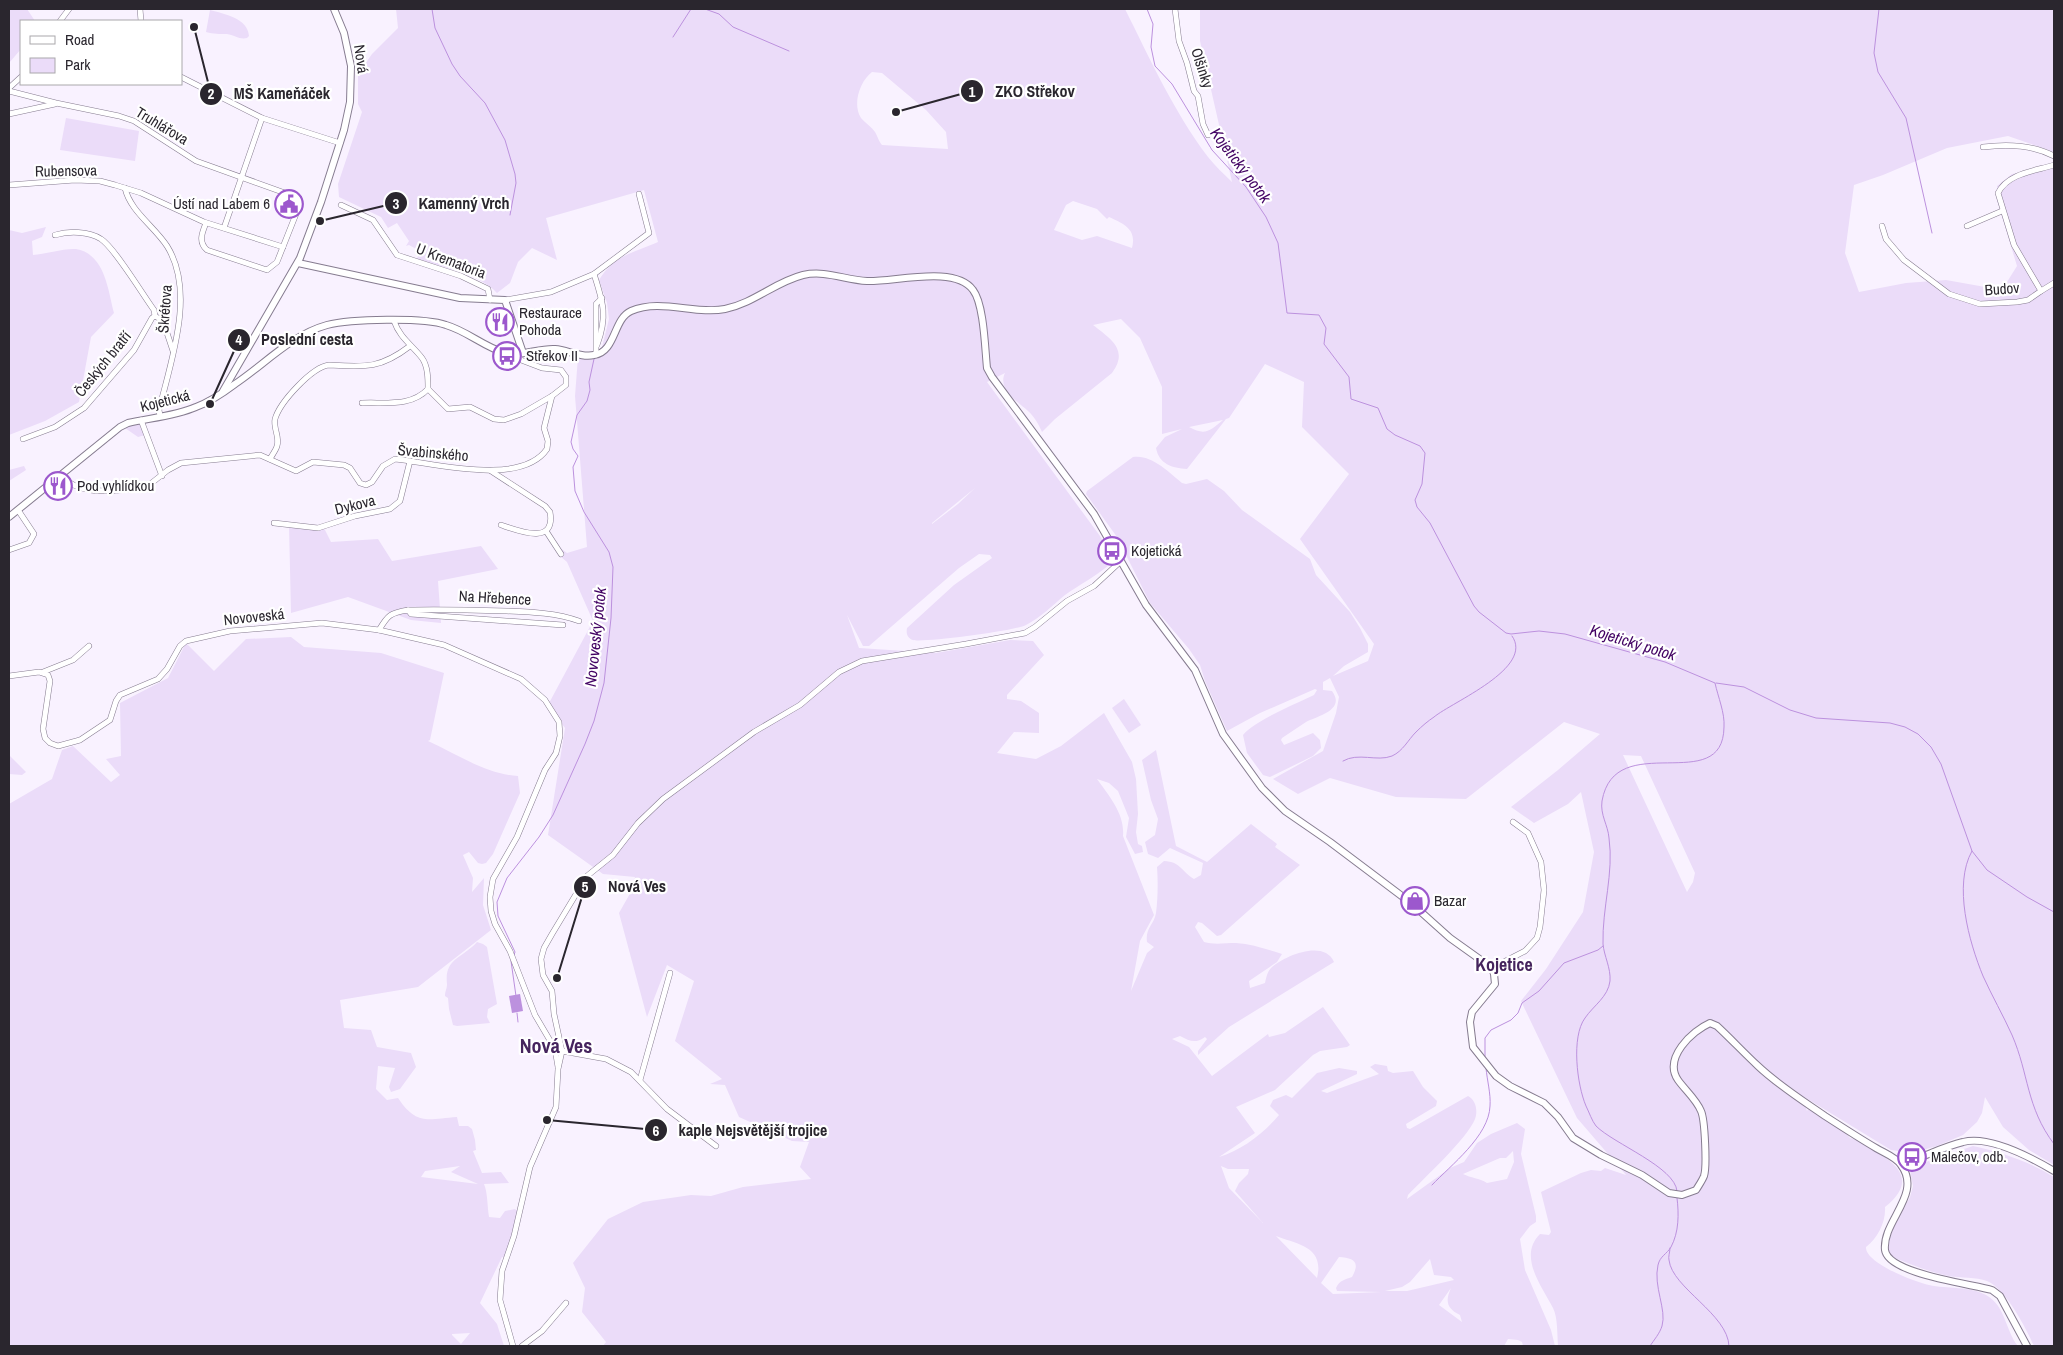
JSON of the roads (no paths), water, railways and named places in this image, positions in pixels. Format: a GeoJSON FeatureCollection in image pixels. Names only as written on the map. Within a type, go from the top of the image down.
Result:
{"type":"FeatureCollection","features":[{"type":"Feature","properties":{"kind":"street"},"geometry":{"type":"LineString","coordinates":[[61,20],[69,9]]}},
{"type":"Feature","properties":{"kind":"street","name":"Nová"},"geometry":{"type":"LineString","coordinates":[[223,392],[298,262],[321,202],[340,143],[350,102],[352,77],[347,43],[334,9]]}},
{"type":"Feature","properties":{"kind":"street","name":"Olšinky"},"geometry":{"type":"LineString","coordinates":[[1175,9],[1179,41],[1194,92],[1198,96],[1203,124],[1208,135]]}},
{"type":"Feature","properties":{"kind":"street","name":"Truhlářova"},"geometry":{"type":"LineString","coordinates":[[20,78],[9,89],[56,104],[119,116],[134,121],[196,161],[299,198],[300,204],[283,247]]}},
{"type":"Feature","properties":{"kind":"street"},"geometry":{"type":"LineString","coordinates":[[182,78],[262,118],[340,143]]}},
{"type":"Feature","properties":{"kind":"street"},"geometry":{"type":"LineString","coordinates":[[9,114],[56,104]]}},
{"type":"Feature","properties":{"kind":"street"},"geometry":{"type":"LineString","coordinates":[[224,228],[262,118]]}},
{"type":"Feature","properties":{"kind":"street"},"geometry":{"type":"LineString","coordinates":[[1983,147],[1997,145],[2041,149],[2054,156]]}},
{"type":"Feature","properties":{"kind":"street","name":"Budov"},"geometry":{"type":"LineString","coordinates":[[1882,226],[1886,239],[1904,260],[1949,294],[1980,304],[2028,300],[2040,291],[2014,245],[1998,193],[2006,182],[2018,175],[2054,165]]}},
{"type":"Feature","properties":{"kind":"street","name":"Rubensova"},"geometry":{"type":"LineString","coordinates":[[9,185],[74,180],[100,181],[125,188],[206,223],[277,247],[283,247]]}},
{"type":"Feature","properties":{"kind":"street","name":"Škrétova"},"geometry":{"type":"LineString","coordinates":[[125,188],[127,198],[166,244],[173,257],[178,274],[181,301],[174,352],[160,416]]}},
{"type":"Feature","properties":{"kind":"street","name":"U Krematoria"},"geometry":{"type":"LineString","coordinates":[[341,205],[373,220],[397,254],[461,276],[488,289],[490,300],[505,300],[545,294],[594,274],[649,233],[639,194]]}},
{"type":"Feature","properties":{"kind":"street"},"geometry":{"type":"LineString","coordinates":[[1967,226],[2002,210]]}},
{"type":"Feature","properties":{"kind":"street"},"geometry":{"type":"LineString","coordinates":[[206,223],[201,238],[202,246],[207,250],[267,270],[274,266],[283,247]]}},
{"type":"Feature","properties":{"kind":"street"},"geometry":{"type":"LineString","coordinates":[[56,235],[63,233],[88,234],[102,240],[154,310],[155,316],[163,321],[174,352]]}},
{"type":"Feature","properties":{"kind":"street"},"geometry":{"type":"LineString","coordinates":[[298,262],[460,298],[490,300]]}},
{"type":"Feature","properties":{"kind":"street"},"geometry":{"type":"LineString","coordinates":[[594,274],[602,298],[604,320],[597,345]]}},
{"type":"Feature","properties":{"kind":"street"},"geometry":{"type":"LineString","coordinates":[[596,355],[607,348],[622,318],[632,310],[675,306],[707,310],[725,309],[749,302],[787,281],[808,274],[831,274],[867,281],[946,277],[961,280],[970,286],[979,301],[987,368],[992,377],[1094,514],[1146,605],[1195,670],[1223,734],[1262,788],[1285,811],[1411,903],[1450,938],[1492,968],[1495,984],[1472,1012],[1470,1022],[1473,1047],[1496,1076],[1510,1086],[1544,1103],[1558,1117],[1573,1138],[1642,1175],[1669,1193],[1682,1195],[1696,1190],[1704,1176],[1704,1118],[1698,1104],[1677,1078],[1674,1067],[1675,1058],[1683,1044],[1698,1028],[1710,1023],[1718,1026],[1758,1066],[1782,1086],[1843,1129],[1901,1164],[1908,1177],[1908,1191],[1886,1238],[1885,1251],[1890,1258],[1907,1269],[1925,1275],[1992,1290],[2000,1296],[2028,1346]]}},
{"type":"Feature","properties":{"kind":"street"},"geometry":{"type":"LineString","coordinates":[[2040,291],[2054,283]]}},
{"type":"Feature","properties":{"kind":"street"},"geometry":{"type":"LineString","coordinates":[[596,355],[596,304],[602,298]]}},
{"type":"Feature","properties":{"kind":"street"},"geometry":{"type":"LineString","coordinates":[[505,300],[519,340],[520,354]]}},
{"type":"Feature","properties":{"kind":"street","name":"Českých bratří"},"geometry":{"type":"LineString","coordinates":[[23,439],[55,427],[84,408],[134,350],[152,318],[155,316]]}},
{"type":"Feature","properties":{"kind":"street"},"geometry":{"type":"LineString","coordinates":[[394,320],[398,332],[422,359],[426,368],[428,389],[448,409],[470,407],[494,419],[504,420],[521,414],[552,396]]}},
{"type":"Feature","properties":{"kind":"street","name":"Kojetická"},"geometry":{"type":"LineString","coordinates":[[9,517],[120,427],[141,420],[198,407],[223,392],[296,338],[327,325],[344,322],[427,320],[447,325],[505,353],[520,354],[554,349],[596,355]]}},
{"type":"Feature","properties":{"kind":"street"},"geometry":{"type":"LineString","coordinates":[[270,459],[277,447],[275,418],[291,394],[317,370],[329,365],[373,366],[390,360],[410,346]]}},
{"type":"Feature","properties":{"kind":"street","name":"Švabinského"},"geometry":{"type":"LineString","coordinates":[[60,475],[66,482],[89,491],[142,488],[149,486],[174,465],[252,456],[270,459],[296,471],[313,462],[344,465],[350,468],[360,483],[366,485],[372,482],[383,466],[395,459],[491,471],[523,465],[544,453],[547,449],[548,441],[544,428],[552,396],[566,385],[567,380],[564,372],[556,369],[549,370],[521,360],[520,354]]}},
{"type":"Feature","properties":{"kind":"street"},"geometry":{"type":"LineString","coordinates":[[362,403],[406,402],[422,395],[428,389]]}},
{"type":"Feature","properties":{"kind":"street"},"geometry":{"type":"LineString","coordinates":[[141,420],[162,476]]}},
{"type":"Feature","properties":{"kind":"street","name":"Dykova"},"geometry":{"type":"LineString","coordinates":[[274,523],[318,528],[355,516],[390,509],[400,500],[410,461]]}},
{"type":"Feature","properties":{"kind":"street"},"geometry":{"type":"LineString","coordinates":[[491,471],[545,506],[550,512],[550,523],[546,532]]}},
{"type":"Feature","properties":{"kind":"street"},"geometry":{"type":"LineString","coordinates":[[11,550],[29,543],[34,534],[18,510]]}},
{"type":"Feature","properties":{"kind":"street"},"geometry":{"type":"LineString","coordinates":[[501,525],[531,533],[546,532]]}},
{"type":"Feature","properties":{"kind":"street"},"geometry":{"type":"LineString","coordinates":[[546,532],[561,554]]}},
{"type":"Feature","properties":{"kind":"street"},"geometry":{"type":"LineString","coordinates":[[513,1346],[500,1300],[502,1271],[514,1236],[530,1167],[556,1107],[558,1069],[562,1052],[554,1014],[552,991],[543,974],[541,959],[544,948],[587,876],[613,855],[644,816],[663,799],[754,732],[800,705],[839,672],[862,660],[1025,633],[1068,601],[1094,586],[1121,561]]}},
{"type":"Feature","properties":{"kind":"street","name":"Na Hřebence"},"geometry":{"type":"LineString","coordinates":[[380,630],[386,617],[394,612],[408,610],[446,609],[523,612],[565,616],[579,621]]}},
{"type":"Feature","properties":{"kind":"street","name":"Na Hřebence"},"geometry":{"type":"LineString","coordinates":[[408,610],[411,614],[563,625]]}},
{"type":"Feature","properties":{"kind":"street","name":"Novoveská"},"geometry":{"type":"LineString","coordinates":[[43,672],[48,675],[50,681],[43,729],[45,738],[50,743],[58,746],[80,740],[110,720],[120,695],[158,679],[167,669],[180,646],[186,641],[230,632],[322,623],[380,630],[444,645],[521,679],[545,700],[559,722],[560,736],[556,753],[544,770],[517,837],[493,879],[490,898],[491,911],[495,924],[510,951],[535,1015],[554,1049],[558,1069]]}},
{"type":"Feature","properties":{"kind":"street"},"geometry":{"type":"LineString","coordinates":[[9,676],[43,672],[73,660],[90,646]]}},
{"type":"Feature","properties":{"kind":"street"},"geometry":{"type":"LineString","coordinates":[[1492,968],[1525,951],[1537,938],[1540,927],[1544,890],[1541,862],[1528,834],[1513,822]]}},
{"type":"Feature","properties":{"kind":"street"},"geometry":{"type":"LineString","coordinates":[[640,1080],[670,973]]}},
{"type":"Feature","properties":{"kind":"street"},"geometry":{"type":"LineString","coordinates":[[562,1052],[606,1058],[631,1072],[667,1109],[716,1146]]}},
{"type":"Feature","properties":{"kind":"street"},"geometry":{"type":"LineString","coordinates":[[1901,1164],[1963,1142],[1977,1140],[2036,1161],[2054,1172]]}},
{"type":"Feature","properties":{"kind":"street"},"geometry":{"type":"LineString","coordinates":[[522,1346],[542,1331],[566,1302]]}},
{"type":"Feature","properties":{"kind":"waterway","name":"Novoveský potok"},"geometry":{"type":"LineString","coordinates":[[432,9],[435,28],[452,64],[460,76],[485,103],[505,140],[516,183],[510,215]]}},
{"type":"Feature","properties":{"kind":"waterway"},"geometry":{"type":"LineString","coordinates":[[673,37],[691,9]]}},
{"type":"Feature","properties":{"kind":"waterway"},"geometry":{"type":"LineString","coordinates":[[705,9],[719,14],[733,27],[789,51]]}},
{"type":"Feature","properties":{"kind":"waterway","name":"Kojetický potok"},"geometry":{"type":"LineString","coordinates":[[1147,9],[1153,24],[1151,47],[1155,66],[1172,84],[1212,150],[1246,187],[1266,217],[1278,243],[1287,313],[1319,315],[1326,328],[1324,344],[1349,377],[1351,399],[1378,408],[1387,429],[1395,435],[1420,446],[1425,453],[1422,484],[1415,500],[1417,507],[1430,523],[1479,612],[1506,633],[1539,631],[1565,634],[1665,662],[1715,683],[1724,722],[1719,748],[1706,758],[1688,762],[1646,764],[1626,768],[1611,779],[1602,801],[1602,811],[1608,833],[1610,851],[1603,931],[1603,944],[1610,981],[1607,992],[1585,1018],[1581,1026],[1577,1049],[1580,1086],[1586,1106],[1596,1126],[1666,1173],[1674,1182],[1677,1191]]}},
{"type":"Feature","properties":{"kind":"waterway"},"geometry":{"type":"LineString","coordinates":[[1879,9],[1874,53],[1878,72],[1906,118],[1932,233]]}},
{"type":"Feature","properties":{"kind":"waterway","name":"Novoveský potok"},"geometry":{"type":"LineString","coordinates":[[514,955],[515,952],[498,916],[497,902],[507,878],[539,837],[553,815],[594,721],[604,683],[611,618],[613,567],[609,552],[584,512],[575,491],[573,467],[578,456],[571,442],[577,415],[587,401],[594,359]]}},
{"type":"Feature","properties":{"kind":"waterway"},"geometry":{"type":"LineString","coordinates":[[1343,761],[1355,757],[1386,758],[1396,754],[1427,722],[1502,672],[1512,660],[1516,648],[1512,636]]}},
{"type":"Feature","properties":{"kind":"waterway"},"geometry":{"type":"LineString","coordinates":[[1716,683],[1744,687],[1790,710],[1816,718],[1890,723],[1905,727],[1918,734],[1931,747],[1941,764],[1972,851],[1966,865],[1963,897],[1968,930],[1973,947],[1983,976],[2018,1049],[2038,1117],[2054,1144]]}},
{"type":"Feature","properties":{"kind":"waterway"},"geometry":{"type":"LineString","coordinates":[[1972,851],[1987,870],[2027,897],[2054,912]]}},
{"type":"Feature","properties":{"kind":"waterway"},"geometry":{"type":"LineString","coordinates":[[1485,1056],[1485,1038],[1491,1030],[1511,1020],[1518,1013],[1522,1003],[1539,991],[1564,963],[1598,950],[1603,946]]}},
{"type":"Feature","properties":{"kind":"waterway","name":"Novoveský potok"},"geometry":{"type":"LineString","coordinates":[[511,961],[516,996]]}},
{"type":"Feature","properties":{"kind":"waterway","name":"Novoveský potok"},"geometry":{"type":"LineString","coordinates":[[517,1013],[518,1022]]}},
{"type":"Feature","properties":{"kind":"waterway"},"geometry":{"type":"LineString","coordinates":[[1432,1185],[1468,1149],[1483,1128],[1490,1106],[1486,1068]]}},
{"type":"Feature","properties":{"kind":"waterway","name":"Kojetický potok"},"geometry":{"type":"LineString","coordinates":[[1650,1346],[1662,1326],[1663,1313],[1657,1273],[1659,1262],[1668,1252],[1676,1235],[1678,1217],[1677,1198]]}},
{"type":"Feature","properties":{"kind":"waterway"},"geometry":{"type":"LineString","coordinates":[[1670,1248],[1669,1259],[1672,1270],[1720,1323],[1726,1334],[1729,1346]]}},
{"type":"Feature","properties":{"kind":"place","name":"MŠ Kameňáček"},"geometry":{"type":"Point","coordinates":[194,27]}},
{"type":"Feature","properties":{"kind":"place","name":"ZKO Střekov"},"geometry":{"type":"Point","coordinates":[896,112]}},
{"type":"Feature","properties":{"kind":"place","name":"Ústí nad Labem 6"},"geometry":{"type":"Point","coordinates":[289,204]}},
{"type":"Feature","properties":{"kind":"place","name":"Kamenný Vrch"},"geometry":{"type":"Point","coordinates":[320,221]}},
{"type":"Feature","properties":{"kind":"place","name":"Restaurace Pohoda"},"geometry":{"type":"Point","coordinates":[500,322]}},
{"type":"Feature","properties":{"kind":"place","name":"Střekov II"},"geometry":{"type":"Point","coordinates":[507,356]}},
{"type":"Feature","properties":{"kind":"place","name":"Poslední cesta"},"geometry":{"type":"Point","coordinates":[210,404]}},
{"type":"Feature","properties":{"kind":"place","name":"Pod vyhlídkou"},"geometry":{"type":"Point","coordinates":[58,486]}},
{"type":"Feature","properties":{"kind":"place","name":"Kojetická"},"geometry":{"type":"Point","coordinates":[1112,551]}},
{"type":"Feature","properties":{"kind":"place","name":"Bazar"},"geometry":{"type":"Point","coordinates":[1415,901]}},
{"type":"Feature","properties":{"kind":"place","name":"Nová Ves"},"geometry":{"type":"Point","coordinates":[557,978]}},
{"type":"Feature","properties":{"kind":"place","name":"kaple Nejsvětější trojice"},"geometry":{"type":"Point","coordinates":[547,1120]}},
{"type":"Feature","properties":{"kind":"place","name":"Malečov, odb."},"geometry":{"type":"Point","coordinates":[1912,1157]}},
{"type":"Feature","properties":{"kind":"district","name":"Kojetice"},"geometry":{"type":"Point","coordinates":[1504,965]}},
{"type":"Feature","properties":{"kind":"district","name":"Nová Ves"},"geometry":{"type":"Point","coordinates":[556,1046]}}]}
